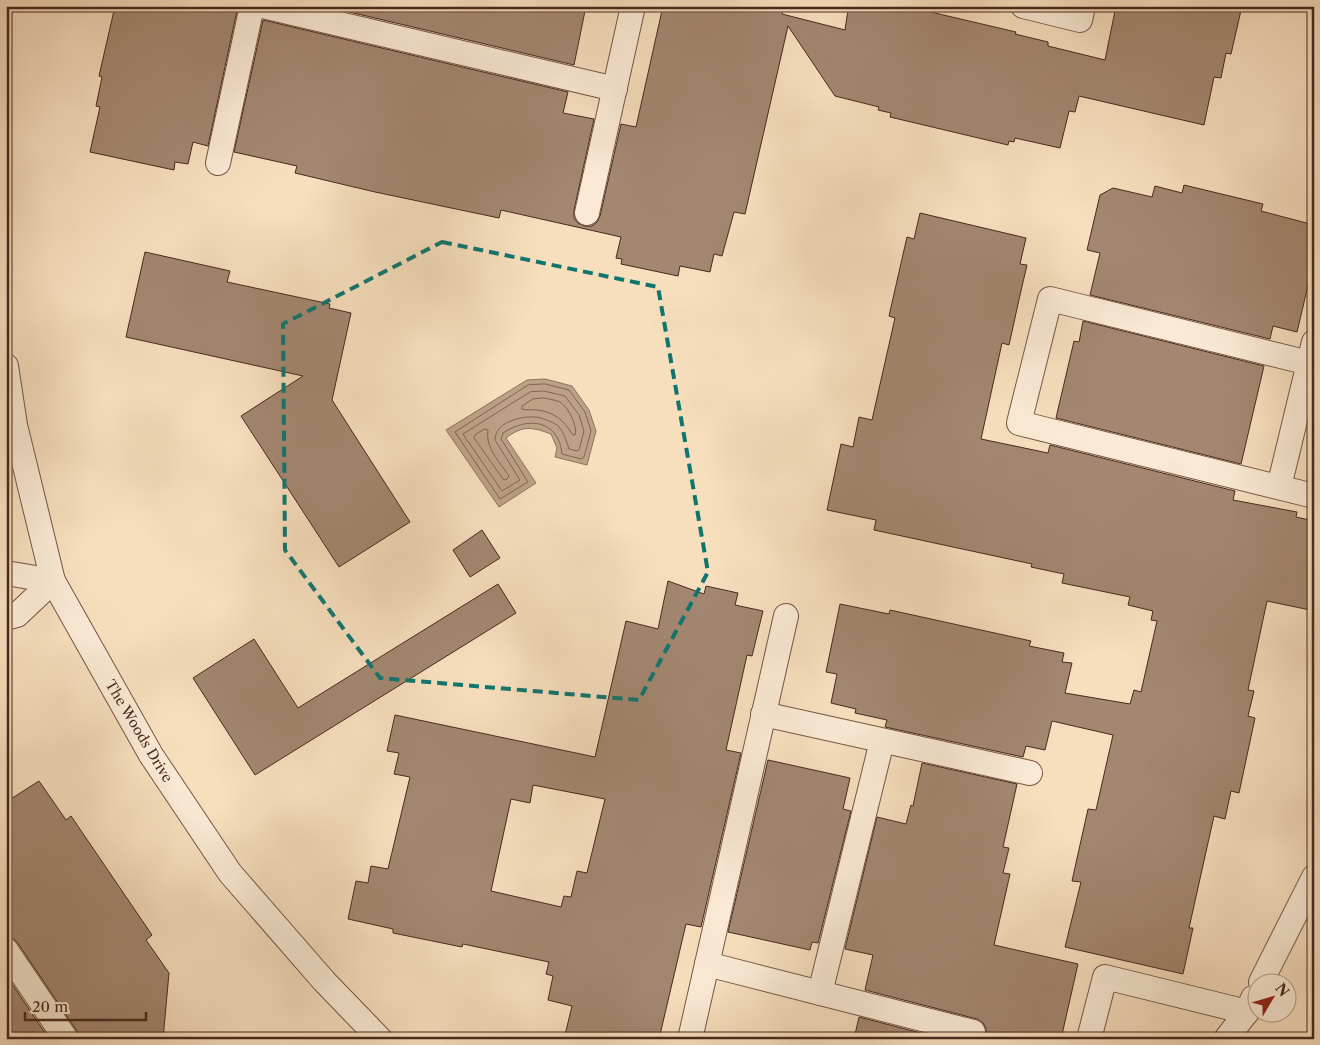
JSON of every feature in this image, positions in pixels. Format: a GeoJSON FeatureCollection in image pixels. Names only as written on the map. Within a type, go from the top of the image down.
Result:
{"type":"FeatureCollection","features":[{"type":"Feature","properties":{"kind":"lane"},"geometry":{"type":"LineString","coordinates":[[218,163],[252,6]]}},
{"type":"Feature","properties":{"kind":"lane"},"geometry":{"type":"LineString","coordinates":[[263,6],[615,88]]}},
{"type":"Feature","properties":{"kind":"lane"},"geometry":{"type":"LineString","coordinates":[[587,214],[633,6]]}},
{"type":"Feature","properties":{"kind":"lane"},"geometry":{"type":"LineString","coordinates":[[1023,6],[1080,20],[1083,6]]}},
{"type":"Feature","properties":{"kind":"lane"},"geometry":{"type":"LineString","coordinates":[[1279,487],[1311,352],[1050,299],[1019,423],[1314,496]]}},
{"type":"Feature","properties":{"kind":"lane","name":"The Woods Drive"},"geometry":{"type":"LineString","coordinates":[[6,366],[15,425],[53,581],[150,755],[230,873],[324,981],[380,1039]]}},
{"type":"Feature","properties":{"kind":"lane"},"geometry":{"type":"LineString","coordinates":[[6,573],[53,581]]}},
{"type":"Feature","properties":{"kind":"lane"},"geometry":{"type":"LineString","coordinates":[[6,618],[17,615],[53,581]]}},
{"type":"Feature","properties":{"kind":"lane"},"geometry":{"type":"LineString","coordinates":[[690,1039],[786,616]]}},
{"type":"Feature","properties":{"kind":"lane"},"geometry":{"type":"LineString","coordinates":[[763,714],[1030,773]]}},
{"type":"Feature","properties":{"kind":"lane"},"geometry":{"type":"LineString","coordinates":[[820,993],[882,741]]}},
{"type":"Feature","properties":{"kind":"lane"},"geometry":{"type":"LineString","coordinates":[[1266,972],[1314,877]]}},
{"type":"Feature","properties":{"kind":"lane"},"geometry":{"type":"LineString","coordinates":[[6,950],[66,1039]]}},
{"type":"Feature","properties":{"kind":"lane"},"geometry":{"type":"LineString","coordinates":[[707,964],[973,1032]]}},
{"type":"Feature","properties":{"kind":"lane"},"geometry":{"type":"LineString","coordinates":[[1089,1039],[1105,977],[1247,1012],[1226,1039]]}},
{"type":"Feature","properties":{"kind":"highlighted area"},"geometry":{"type":"Polygon","coordinates":[[[442,242],[658,287],[708,572],[639,700],[380,678],[285,550],[283,324],[442,242]]]}},
{"type":"Feature","properties":{"kind":"water"},"geometry":{"type":"Polygon","coordinates":[[[545,379],[572,386],[589,410],[596,431],[587,465],[555,457],[557,448],[551,434],[528,428],[518,431],[506,438],[536,483],[499,507],[446,430],[527,380],[545,379]]]}},
{"type":"Feature","properties":{"kind":"building"},"geometry":{"type":"Polygon","coordinates":[[[115,6],[238,6],[208,146],[193,142],[188,164],[175,162],[174,170],[90,152],[100,107],[96,106],[102,77],[99,76],[115,6]]]}},
{"type":"Feature","properties":{"kind":"building"},"geometry":{"type":"Polygon","coordinates":[[[324,6],[586,6],[574,65],[324,6]]]}},
{"type":"Feature","properties":{"kind":"building"},"geometry":{"type":"Polygon","coordinates":[[[663,6],[784,6],[782,14],[845,30],[848,10],[857,12],[858,6],[905,6],[1016,32],[1015,34],[1048,42],[1048,46],[1105,60],[1116,6],[1242,6],[1231,54],[1226,53],[1221,78],[1214,77],[1204,125],[1079,96],[1075,112],[1069,111],[1060,148],[1015,138],[1014,142],[1009,141],[1008,145],[890,117],[891,113],[878,110],[879,107],[835,96],[788,26],[745,214],[734,212],[722,256],[714,254],[710,272],[680,266],[678,276],[621,264],[622,259],[616,258],[621,237],[501,210],[499,218],[375,192],[295,173],[297,166],[234,152],[263,20],[568,92],[563,113],[594,119],[574,210],[574,218],[578,223],[584,226],[592,226],[600,216],[621,124],[636,127],[663,6]]]}},
{"type":"Feature","properties":{"kind":"building"},"geometry":{"type":"Polygon","coordinates":[[[1184,185],[1263,204],[1261,211],[1314,225],[1314,260],[1297,332],[1273,326],[1270,339],[1090,295],[1100,253],[1087,250],[1100,195],[1113,188],[1152,197],[1155,186],[1182,193],[1184,185]]]}},
{"type":"Feature","properties":{"kind":"building"},"geometry":{"type":"Polygon","coordinates":[[[920,213],[1026,238],[1020,264],[1027,265],[1009,345],[1002,343],[981,439],[1048,453],[1050,445],[1235,491],[1233,500],[1297,512],[1296,517],[1314,521],[1314,592],[1310,610],[1267,601],[1248,690],[1254,691],[1248,716],[1255,718],[1239,793],[1231,791],[1225,819],[1214,816],[1189,928],[1193,928],[1183,974],[1065,947],[1081,882],[1072,881],[1088,809],[1096,810],[1113,735],[1052,721],[1045,750],[1026,746],[1023,757],[885,727],[887,720],[855,713],[856,709],[831,703],[837,674],[826,672],[840,604],[889,614],[890,610],[1031,641],[1029,646],[1064,653],[1062,662],[1072,663],[1065,693],[1130,704],[1134,690],[1141,692],[1157,621],[1151,620],[1153,611],[1128,605],[1130,597],[1062,583],[1064,574],[1031,567],[1032,564],[874,530],[876,520],[827,510],[841,444],[853,447],[859,417],[872,420],[895,318],[889,316],[907,237],[914,239],[920,213]]]}},
{"type":"Feature","properties":{"kind":"building"},"geometry":{"type":"Polygon","coordinates":[[[145,252],[230,271],[227,282],[330,304],[329,308],[351,313],[332,400],[410,522],[339,567],[241,416],[303,376],[126,337],[145,252]]]}},
{"type":"Feature","properties":{"kind":"building"},"geometry":{"type":"Polygon","coordinates":[[[1083,321],[1264,366],[1241,464],[1056,418],[1074,341],[1079,342],[1083,321]]]}},
{"type":"Feature","properties":{"kind":"building"},"geometry":{"type":"Polygon","coordinates":[[[482,530],[500,558],[470,577],[453,550],[482,530]]]}},
{"type":"Feature","properties":{"kind":"building"},"geometry":{"type":"Polygon","coordinates":[[[668,581],[704,594],[706,586],[738,593],[735,605],[763,611],[752,656],[747,655],[726,750],[741,753],[701,927],[686,924],[659,1039],[564,1039],[572,1006],[548,1000],[553,976],[546,974],[549,962],[463,944],[462,947],[393,933],[393,929],[348,919],[356,881],[368,883],[371,866],[388,869],[410,777],[394,774],[399,753],[387,751],[395,715],[595,757],[626,621],[658,629],[668,581]],[[533,785],[530,803],[511,799],[491,891],[561,907],[564,896],[571,897],[577,871],[587,873],[605,799],[533,785]]]}},
{"type":"Feature","properties":{"kind":"building"},"geometry":{"type":"Polygon","coordinates":[[[498,584],[516,613],[255,775],[193,678],[254,639],[298,708],[498,584]]]}},
{"type":"Feature","properties":{"kind":"building"},"geometry":{"type":"Polygon","coordinates":[[[768,760],[850,778],[843,809],[851,811],[818,943],[812,942],[810,950],[728,932],[768,760]]]}},
{"type":"Feature","properties":{"kind":"building"},"geometry":{"type":"Polygon","coordinates":[[[922,763],[1017,784],[1003,847],[1009,848],[1003,873],[1010,874],[994,945],[1078,964],[1061,1039],[985,1039],[986,1028],[977,1019],[865,990],[873,955],[845,949],[877,817],[906,824],[911,805],[913,806],[922,763]]]}},
{"type":"Feature","properties":{"kind":"building"},"geometry":{"type":"Polygon","coordinates":[[[39,781],[66,820],[71,816],[152,935],[146,940],[169,973],[163,1039],[80,1039],[77,1031],[17,942],[6,936],[6,802],[39,781]]]}},
{"type":"Feature","properties":{"kind":"building"},"geometry":{"type":"Polygon","coordinates":[[[6,975],[49,1039],[6,1039],[6,975]]]}},
{"type":"Feature","properties":{"kind":"building"},"geometry":{"type":"Polygon","coordinates":[[[859,1017],[944,1039],[854,1039],[859,1017]]]}}]}
